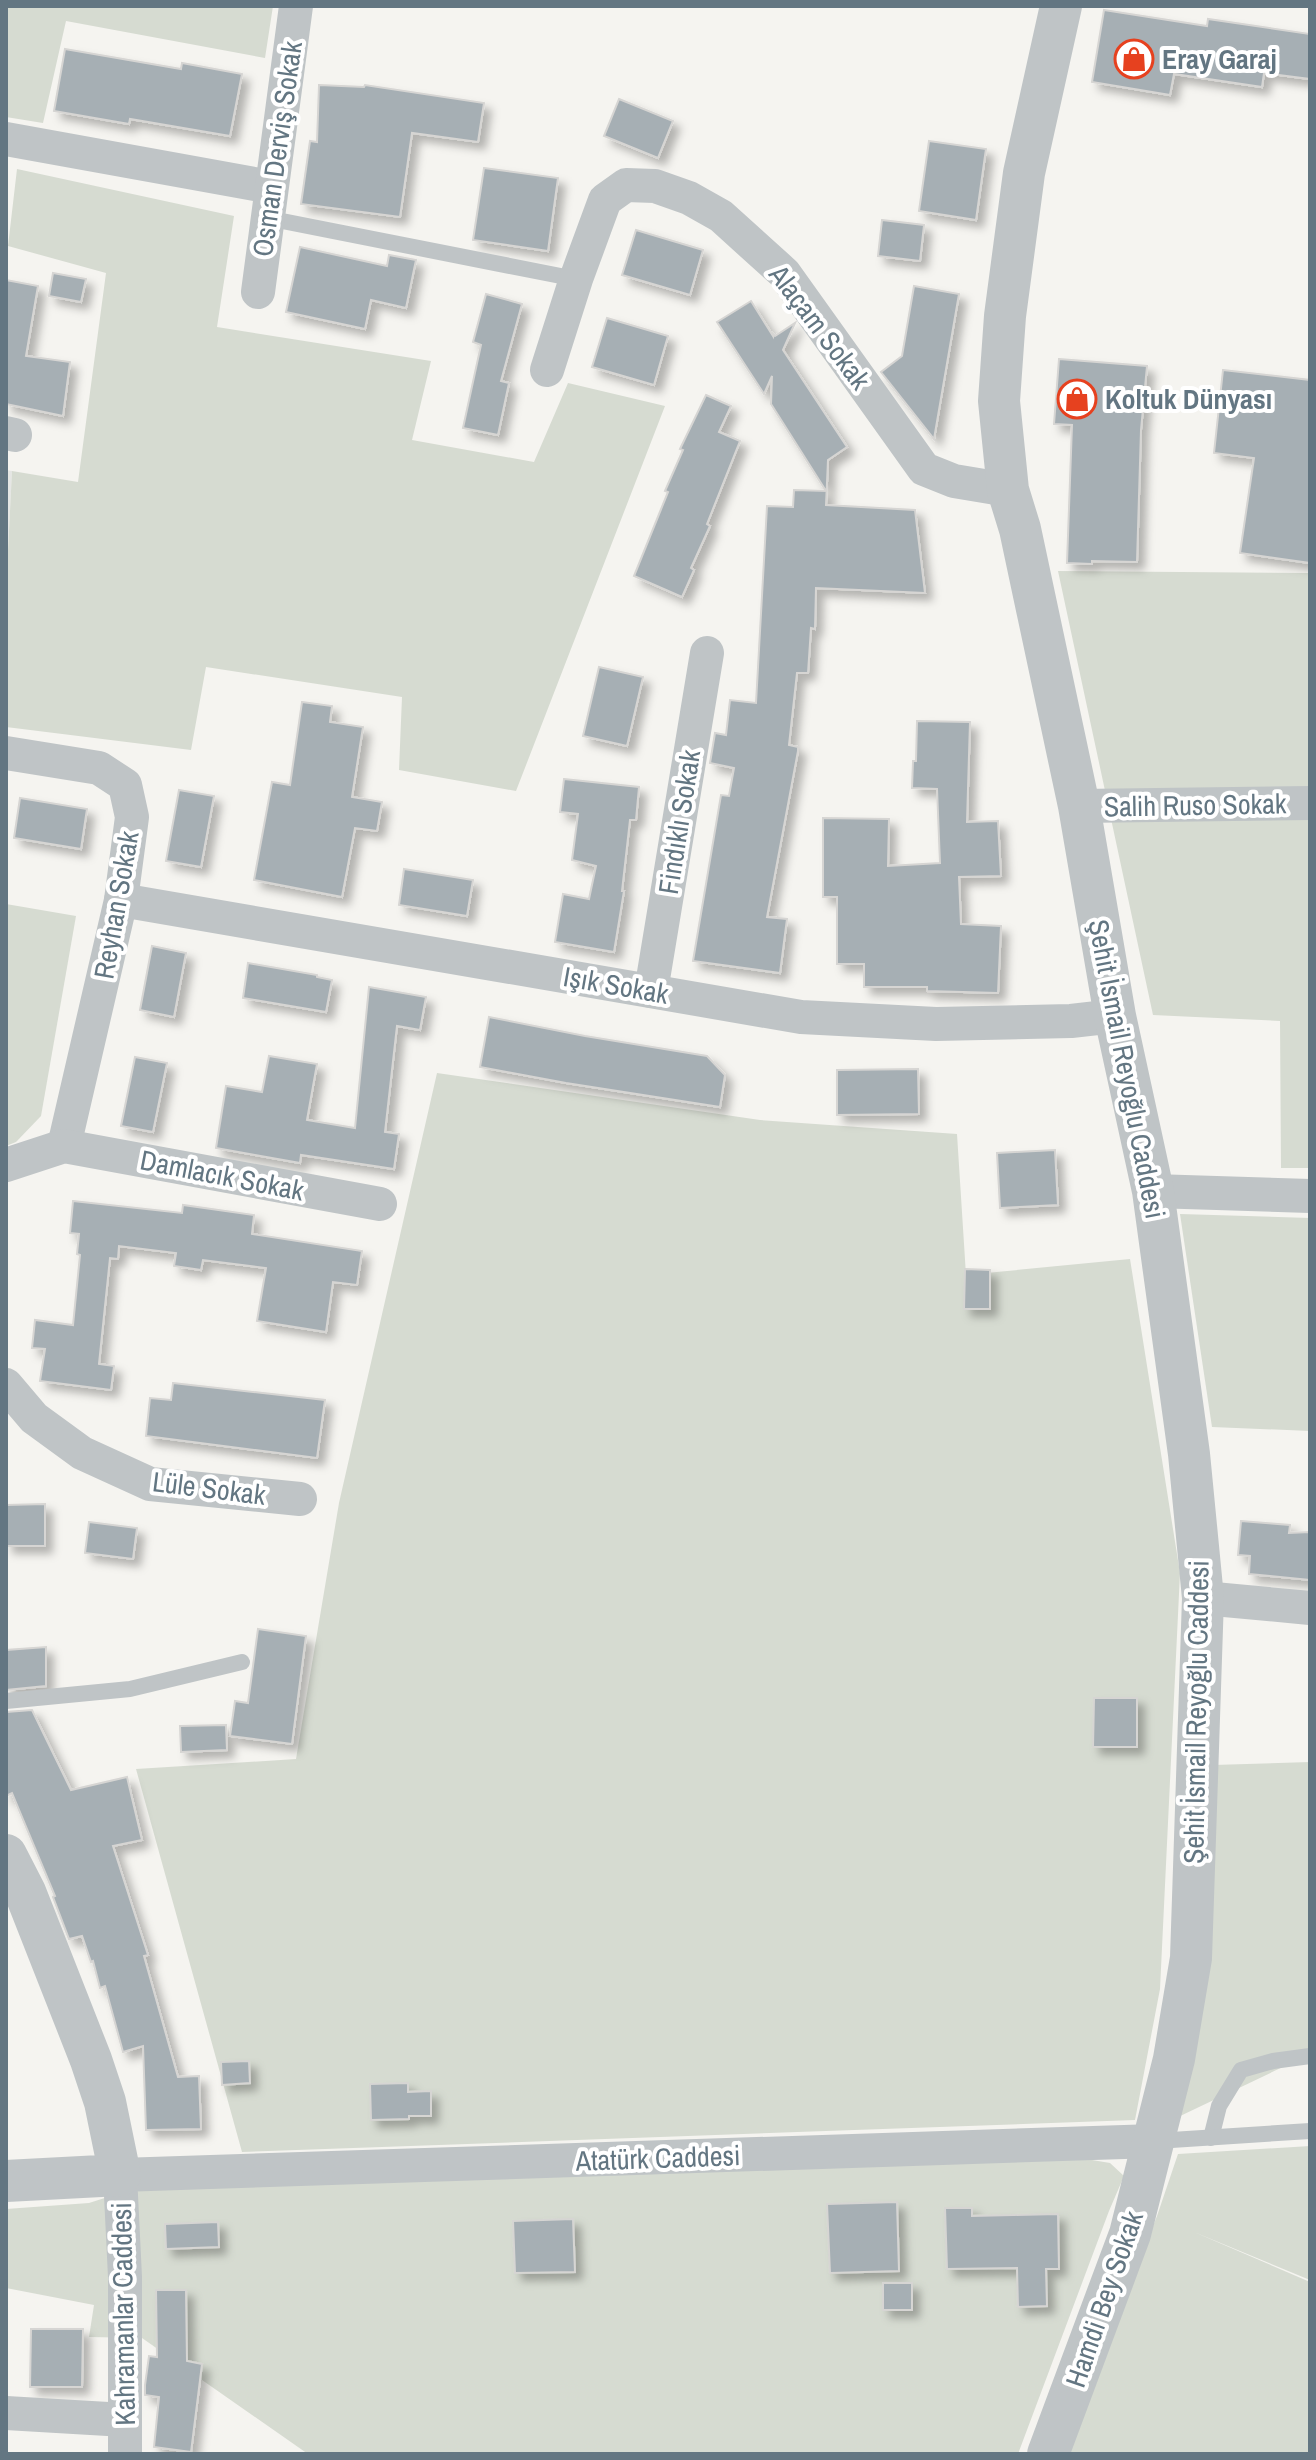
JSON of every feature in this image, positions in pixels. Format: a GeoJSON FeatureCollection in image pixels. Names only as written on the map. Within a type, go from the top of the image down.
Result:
{"type":"FeatureCollection","features":[{"type":"Feature","properties":{"kind":"street","name":"Osman Derviş Sokak"},"geometry":{"type":"LineString","coordinates":[[258,292],[296,6]]}},
{"type":"Feature","properties":{"kind":"street","name":"Şehit İsmail Reyoğlu Caddesi"},"geometry":{"type":"LineString","coordinates":[[1061,6],[1024,173],[1005,316],[999,401],[1008,490],[1020,529],[1079,806],[1115,1016],[1153,1191],[1189,1454],[1203,1598],[1191,1958],[1174,2059],[1155,2141]]}},
{"type":"Feature","properties":{"kind":"street"},"geometry":{"type":"LineString","coordinates":[[6,139],[269,203]]}},
{"type":"Feature","properties":{"kind":"street","name":"Alaçam Sokak"},"geometry":{"type":"LineString","coordinates":[[547,370],[605,200],[626,185],[655,186],[689,198],[721,216],[784,273],[924,469],[954,481],[1008,490]]}},
{"type":"Feature","properties":{"kind":"street","name":"Findıklı Sokak"},"geometry":{"type":"LineString","coordinates":[[651,991],[707,653]]}},
{"type":"Feature","properties":{"kind":"street","name":"Reyhan Sokak"},"geometry":{"type":"LineString","coordinates":[[6,753],[99,768],[125,785],[132,817],[121,900],[64,1146]]}},
{"type":"Feature","properties":{"kind":"street","name":"Salih Ruso Sokak"},"geometry":{"type":"LineString","coordinates":[[1079,806],[1310,803]]}},
{"type":"Feature","properties":{"kind":"street","name":"Işık Sokak"},"geometry":{"type":"LineString","coordinates":[[121,900],[801,1017],[936,1024],[1071,1021],[1115,1016]]}},
{"type":"Feature","properties":{"kind":"street"},"geometry":{"type":"LineString","coordinates":[[6,1165],[64,1146]]}},
{"type":"Feature","properties":{"kind":"street","name":"Damlacık Sokak"},"geometry":{"type":"LineString","coordinates":[[64,1146],[380,1204]]}},
{"type":"Feature","properties":{"kind":"street"},"geometry":{"type":"LineString","coordinates":[[1153,1191],[1310,1196]]}},
{"type":"Feature","properties":{"kind":"street","name":"Lüle Sokak"},"geometry":{"type":"LineString","coordinates":[[6,1385],[34,1418],[82,1453],[150,1484],[300,1499]]}},
{"type":"Feature","properties":{"kind":"street"},"geometry":{"type":"LineString","coordinates":[[1203,1598],[1310,1608]]}},
{"type":"Feature","properties":{"kind":"street"},"geometry":{"type":"LineString","coordinates":[[6,1855],[16,1892],[91,2060],[105,2102],[120,2175]]}},
{"type":"Feature","properties":{"kind":"street","name":"Atatürk Caddesi"},"geometry":{"type":"LineString","coordinates":[[6,2181],[1155,2141]]}},
{"type":"Feature","properties":{"kind":"street","name":"Hamdi Bey Sokak"},"geometry":{"type":"LineString","coordinates":[[1048,2454],[1130,2234],[1155,2141]]}},
{"type":"Feature","properties":{"kind":"street","name":"Kahramanlar Caddesi"},"geometry":{"type":"LineString","coordinates":[[120,2175],[125,2277],[125,2454]]}},
{"type":"Feature","properties":{"kind":"street"},"geometry":{"type":"LineString","coordinates":[[6,2413],[125,2420]]}},
{"type":"Feature","properties":{"kind":"lane"},"geometry":{"type":"LineString","coordinates":[[269,203],[576,279]]}},
{"type":"Feature","properties":{"kind":"lane"},"geometry":{"type":"LineString","coordinates":[[6,1701],[130,1689],[242,1662]]}},
{"type":"Feature","properties":{"kind":"lane"},"geometry":{"type":"LineString","coordinates":[[1211,2138],[1219,2106],[1241,2070],[1273,2061],[1310,2056]]}},
{"type":"Feature","properties":{"kind":"lane","name":"Atatürk Caddesi"},"geometry":{"type":"LineString","coordinates":[[1155,2141],[1310,2131]]}},
{"type":"Feature","properties":{"kind":"shaded area"},"geometry":{"type":"Polygon","coordinates":[[[6,6],[273,6],[265,58],[66,21],[43,123],[6,117],[6,6]]]}},
{"type":"Feature","properties":{"kind":"shaded area"},"geometry":{"type":"Polygon","coordinates":[[[17,169],[234,216],[217,327],[431,361],[412,440],[534,462],[568,383],[665,406],[516,791],[399,770],[402,697],[206,667],[191,750],[6,727],[6,590],[12,471],[78,482],[106,273],[8,246],[17,169]]]}},
{"type":"Feature","properties":{"kind":"shaded area"},"geometry":{"type":"Polygon","coordinates":[[[6,470],[12,471],[6,590],[6,470]]]}},
{"type":"Feature","properties":{"kind":"shaded area"},"geometry":{"type":"Polygon","coordinates":[[[1058,571],[1310,573],[1310,1168],[1281,1168],[1280,1021],[1153,1015],[1058,571]]]}},
{"type":"Feature","properties":{"kind":"shaded area"},"geometry":{"type":"Polygon","coordinates":[[[6,904],[76,916],[41,1116],[16,1142],[6,1146],[6,904]]]}},
{"type":"Feature","properties":{"kind":"shaded area"},"geometry":{"type":"Polygon","coordinates":[[[437,1073],[760,1120],[957,1134],[966,1275],[1130,1259],[1180,1573],[1160,1989],[1135,2120],[242,2152],[136,1769],[296,1759],[339,1503],[437,1073]]]}},
{"type":"Feature","properties":{"kind":"shaded area"},"geometry":{"type":"Polygon","coordinates":[[[1180,1214],[1310,1218],[1310,1431],[1212,1427],[1180,1214]]]}},
{"type":"Feature","properties":{"kind":"shaded area"},"geometry":{"type":"Polygon","coordinates":[[[1310,1762],[1310,2054],[1176,2118],[1213,1765],[1310,1762]]]}},
{"type":"Feature","properties":{"kind":"shaded area"},"geometry":{"type":"Polygon","coordinates":[[[1310,2146],[1310,2280],[1194,2232],[1310,2282],[1310,2454],[1062,2454],[1157,2216],[1178,2154],[1310,2146]]]}},
{"type":"Feature","properties":{"kind":"shaded area"},"geometry":{"type":"Polygon","coordinates":[[[1080,2158],[1110,2163],[1124,2176],[1018,2454],[308,2454],[142,2338],[89,2337],[94,2305],[6,2288],[6,2209],[89,2203],[136,2188],[1080,2158]]]}},
{"type":"Feature","properties":{"kind":"building"},"geometry":{"type":"Polygon","coordinates":[[[1104,10],[1207,26],[1208,19],[1310,34],[1310,79],[1264,73],[1262,87],[1174,74],[1170,95],[1092,82],[1104,10]]]}},
{"type":"Feature","properties":{"kind":"building"},"geometry":{"type":"Polygon","coordinates":[[[65,49],[181,69],[182,63],[242,74],[230,136],[130,119],[129,124],[54,111],[65,49]]]}},
{"type":"Feature","properties":{"kind":"building"},"geometry":{"type":"Polygon","coordinates":[[[319,85],[365,85],[484,103],[478,142],[412,133],[400,217],[301,204],[310,141],[317,142],[319,85]]]}},
{"type":"Feature","properties":{"kind":"building"},"geometry":{"type":"Polygon","coordinates":[[[619,99],[673,121],[658,158],[604,136],[619,99]]]}},
{"type":"Feature","properties":{"kind":"building"},"geometry":{"type":"Polygon","coordinates":[[[929,141],[986,149],[976,220],[919,211],[929,141]]]}},
{"type":"Feature","properties":{"kind":"building"},"geometry":{"type":"Polygon","coordinates":[[[484,168],[558,178],[548,251],[473,240],[484,168]]]}},
{"type":"Feature","properties":{"kind":"building"},"geometry":{"type":"Polygon","coordinates":[[[882,220],[924,225],[920,261],[878,256],[882,220]]]}},
{"type":"Feature","properties":{"kind":"building"},"geometry":{"type":"Polygon","coordinates":[[[636,230],[703,250],[690,295],[622,275],[636,230]]]}},
{"type":"Feature","properties":{"kind":"building"},"geometry":{"type":"Polygon","coordinates":[[[300,247],[387,266],[389,255],[416,260],[406,308],[371,300],[365,329],[286,312],[300,247]]]}},
{"type":"Feature","properties":{"kind":"building"},"geometry":{"type":"Polygon","coordinates":[[[53,273],[86,279],[81,302],[49,296],[53,273]]]}},
{"type":"Feature","properties":{"kind":"building"},"geometry":{"type":"Polygon","coordinates":[[[6,280],[38,286],[26,356],[70,362],[63,416],[6,404],[6,280]]]}},
{"type":"Feature","properties":{"kind":"building"},"geometry":{"type":"Polygon","coordinates":[[[914,286],[959,294],[934,439],[881,372],[902,356],[914,286]]]}},
{"type":"Feature","properties":{"kind":"building"},"geometry":{"type":"Polygon","coordinates":[[[486,294],[522,304],[501,381],[509,383],[498,435],[463,428],[481,345],[473,342],[486,294]]]}},
{"type":"Feature","properties":{"kind":"building"},"geometry":{"type":"Polygon","coordinates":[[[751,301],[773,336],[795,323],[783,350],[847,447],[828,460],[826,505],[915,510],[925,593],[816,588],[815,629],[811,628],[808,673],[797,673],[789,745],[798,747],[798,751],[767,917],[787,919],[780,973],[693,961],[721,795],[729,796],[734,768],[710,763],[715,733],[726,735],[730,700],[756,703],[767,506],[793,507],[794,490],[826,491],[771,404],[772,376],[764,394],[717,322],[751,301]]]}},
{"type":"Feature","properties":{"kind":"building"},"geometry":{"type":"Polygon","coordinates":[[[607,318],[668,336],[654,385],[592,367],[607,318]]]}},
{"type":"Feature","properties":{"kind":"building"},"geometry":{"type":"Polygon","coordinates":[[[1059,359],[1147,366],[1141,430],[1137,562],[1067,563],[1072,425],[1054,424],[1059,359]]]}},
{"type":"Feature","properties":{"kind":"building"},"geometry":{"type":"Polygon","coordinates":[[[1223,370],[1310,380],[1310,563],[1240,553],[1254,458],[1214,453],[1223,370]]]}},
{"type":"Feature","properties":{"kind":"building"},"geometry":{"type":"Polygon","coordinates":[[[706,395],[731,406],[719,432],[740,441],[682,597],[634,576],[668,492],[665,491],[683,450],[680,449],[706,395]]]}},
{"type":"Feature","properties":{"kind":"building"},"geometry":{"type":"Polygon","coordinates":[[[599,667],[643,677],[627,746],[583,736],[599,667]]]}},
{"type":"Feature","properties":{"kind":"building"},"geometry":{"type":"Polygon","coordinates":[[[302,702],[332,706],[330,722],[363,727],[352,797],[382,802],[377,831],[355,828],[342,897],[254,880],[272,782],[290,785],[302,702]]]}},
{"type":"Feature","properties":{"kind":"building"},"geometry":{"type":"Polygon","coordinates":[[[917,721],[970,722],[967,822],[998,821],[1001,876],[959,877],[961,924],[1001,926],[998,993],[927,991],[927,987],[864,987],[864,964],[837,964],[837,897],[823,897],[823,818],[889,819],[888,866],[940,863],[937,789],[912,788],[917,721]]]}},
{"type":"Feature","properties":{"kind":"building"},"geometry":{"type":"Polygon","coordinates":[[[564,779],[639,787],[636,820],[630,820],[624,891],[614,952],[555,942],[563,894],[589,899],[596,866],[572,860],[578,814],[560,812],[564,779]]]}},
{"type":"Feature","properties":{"kind":"building"},"geometry":{"type":"Polygon","coordinates":[[[179,790],[214,796],[201,867],[166,861],[179,790]]]}},
{"type":"Feature","properties":{"kind":"building"},"geometry":{"type":"Polygon","coordinates":[[[20,798],[87,809],[81,849],[14,838],[20,798]]]}},
{"type":"Feature","properties":{"kind":"building"},"geometry":{"type":"Polygon","coordinates":[[[404,869],[473,880],[467,916],[399,905],[404,869]]]}},
{"type":"Feature","properties":{"kind":"building"},"geometry":{"type":"Polygon","coordinates":[[[152,946],[186,953],[174,1017],[140,1010],[152,946]]]}},
{"type":"Feature","properties":{"kind":"building"},"geometry":{"type":"Polygon","coordinates":[[[248,963],[332,980],[326,1012],[243,998],[248,963]]]}},
{"type":"Feature","properties":{"kind":"building"},"geometry":{"type":"Polygon","coordinates":[[[369,987],[426,997],[420,1030],[397,1026],[385,1132],[399,1134],[394,1169],[301,1155],[300,1163],[216,1148],[226,1086],[262,1092],[269,1056],[317,1064],[307,1120],[355,1128],[369,987]]]}},
{"type":"Feature","properties":{"kind":"building"},"geometry":{"type":"Polygon","coordinates":[[[489,1017],[707,1056],[725,1075],[720,1107],[480,1067],[489,1017]]]}},
{"type":"Feature","properties":{"kind":"building"},"geometry":{"type":"Polygon","coordinates":[[[135,1057],[167,1063],[153,1132],[121,1126],[135,1057]]]}},
{"type":"Feature","properties":{"kind":"building"},"geometry":{"type":"Polygon","coordinates":[[[918,1069],[919,1114],[837,1115],[837,1070],[918,1069]]]}},
{"type":"Feature","properties":{"kind":"building"},"geometry":{"type":"Polygon","coordinates":[[[1055,1150],[1058,1205],[1000,1208],[997,1153],[1055,1150]]]}},
{"type":"Feature","properties":{"kind":"building"},"geometry":{"type":"Polygon","coordinates":[[[73,1201],[182,1213],[183,1205],[254,1215],[252,1234],[362,1251],[357,1285],[333,1282],[326,1332],[257,1321],[266,1268],[203,1260],[201,1270],[174,1266],[176,1253],[119,1246],[118,1259],[110,1258],[99,1364],[114,1366],[111,1390],[40,1381],[45,1349],[32,1348],[35,1320],[73,1325],[80,1255],[77,1254],[79,1234],[70,1233],[73,1201]]]}},
{"type":"Feature","properties":{"kind":"building"},"geometry":{"type":"Polygon","coordinates":[[[965,1269],[990,1270],[990,1309],[964,1309],[965,1269]]]}},
{"type":"Feature","properties":{"kind":"building"},"geometry":{"type":"Polygon","coordinates":[[[173,1383],[325,1400],[317,1458],[146,1436],[150,1398],[171,1400],[173,1383]]]}},
{"type":"Feature","properties":{"kind":"building"},"geometry":{"type":"Polygon","coordinates":[[[45,1504],[45,1546],[6,1546],[6,1505],[45,1504]]]}},
{"type":"Feature","properties":{"kind":"building"},"geometry":{"type":"Polygon","coordinates":[[[1241,1521],[1290,1525],[1289,1533],[1310,1532],[1310,1580],[1249,1574],[1250,1556],[1238,1555],[1241,1521]]]}},
{"type":"Feature","properties":{"kind":"building"},"geometry":{"type":"Polygon","coordinates":[[[89,1522],[137,1528],[133,1559],[85,1553],[89,1522]]]}},
{"type":"Feature","properties":{"kind":"building"},"geometry":{"type":"Polygon","coordinates":[[[258,1629],[306,1636],[292,1744],[230,1736],[235,1701],[248,1703],[258,1629]]]}},
{"type":"Feature","properties":{"kind":"building"},"geometry":{"type":"Polygon","coordinates":[[[46,1647],[46,1686],[6,1690],[6,1650],[46,1647]]]}},
{"type":"Feature","properties":{"kind":"building"},"geometry":{"type":"Polygon","coordinates":[[[1094,1698],[1137,1698],[1137,1747],[1093,1747],[1094,1698]]]}},
{"type":"Feature","properties":{"kind":"building"},"geometry":{"type":"Polygon","coordinates":[[[32,1710],[71,1790],[127,1777],[142,1840],[113,1846],[148,1955],[144,1956],[178,2077],[199,2076],[201,2129],[146,2130],[143,2046],[123,2052],[105,1986],[100,1988],[82,1936],[69,1939],[55,1896],[12,1793],[6,1796],[6,1712],[32,1710]]]}},
{"type":"Feature","properties":{"kind":"building"},"geometry":{"type":"Polygon","coordinates":[[[226,1725],[227,1750],[181,1752],[180,1726],[226,1725]]]}},
{"type":"Feature","properties":{"kind":"building"},"geometry":{"type":"Polygon","coordinates":[[[249,2061],[250,2083],[222,2085],[221,2062],[249,2061]]]}},
{"type":"Feature","properties":{"kind":"building"},"geometry":{"type":"Polygon","coordinates":[[[408,2083],[408,2092],[431,2091],[431,2116],[371,2120],[370,2084],[408,2083]]]}},
{"type":"Feature","properties":{"kind":"building"},"geometry":{"type":"Polygon","coordinates":[[[897,2202],[899,2271],[830,2273],[827,2204],[897,2202]]]}},
{"type":"Feature","properties":{"kind":"building"},"geometry":{"type":"Polygon","coordinates":[[[945,2208],[972,2208],[972,2216],[1058,2214],[1059,2269],[1046,2269],[1047,2306],[1018,2307],[1017,2268],[947,2269],[945,2208]]]}},
{"type":"Feature","properties":{"kind":"building"},"geometry":{"type":"Polygon","coordinates":[[[573,2219],[575,2272],[515,2273],[513,2221],[573,2219]]]}},
{"type":"Feature","properties":{"kind":"building"},"geometry":{"type":"Polygon","coordinates":[[[218,2222],[219,2247],[166,2249],[165,2224],[218,2222]]]}},
{"type":"Feature","properties":{"kind":"building"},"geometry":{"type":"Polygon","coordinates":[[[883,2283],[912,2283],[912,2310],[883,2310],[883,2283]]]}},
{"type":"Feature","properties":{"kind":"building"},"geometry":{"type":"Polygon","coordinates":[[[156,2290],[186,2290],[187,2361],[202,2364],[191,2452],[154,2447],[159,2397],[145,2395],[145,2385],[149,2356],[157,2357],[156,2290]]]}},
{"type":"Feature","properties":{"kind":"building"},"geometry":{"type":"Polygon","coordinates":[[[31,2329],[83,2329],[82,2387],[30,2387],[31,2329]]]}},
{"type":"Feature","properties":{"kind":"place","name":"Eray Garaj"},"geometry":{"type":"Point","coordinates":[1134,59]}},
{"type":"Feature","properties":{"kind":"place","name":"Koltuk Dünyası"},"geometry":{"type":"Point","coordinates":[1077,399]}}]}
